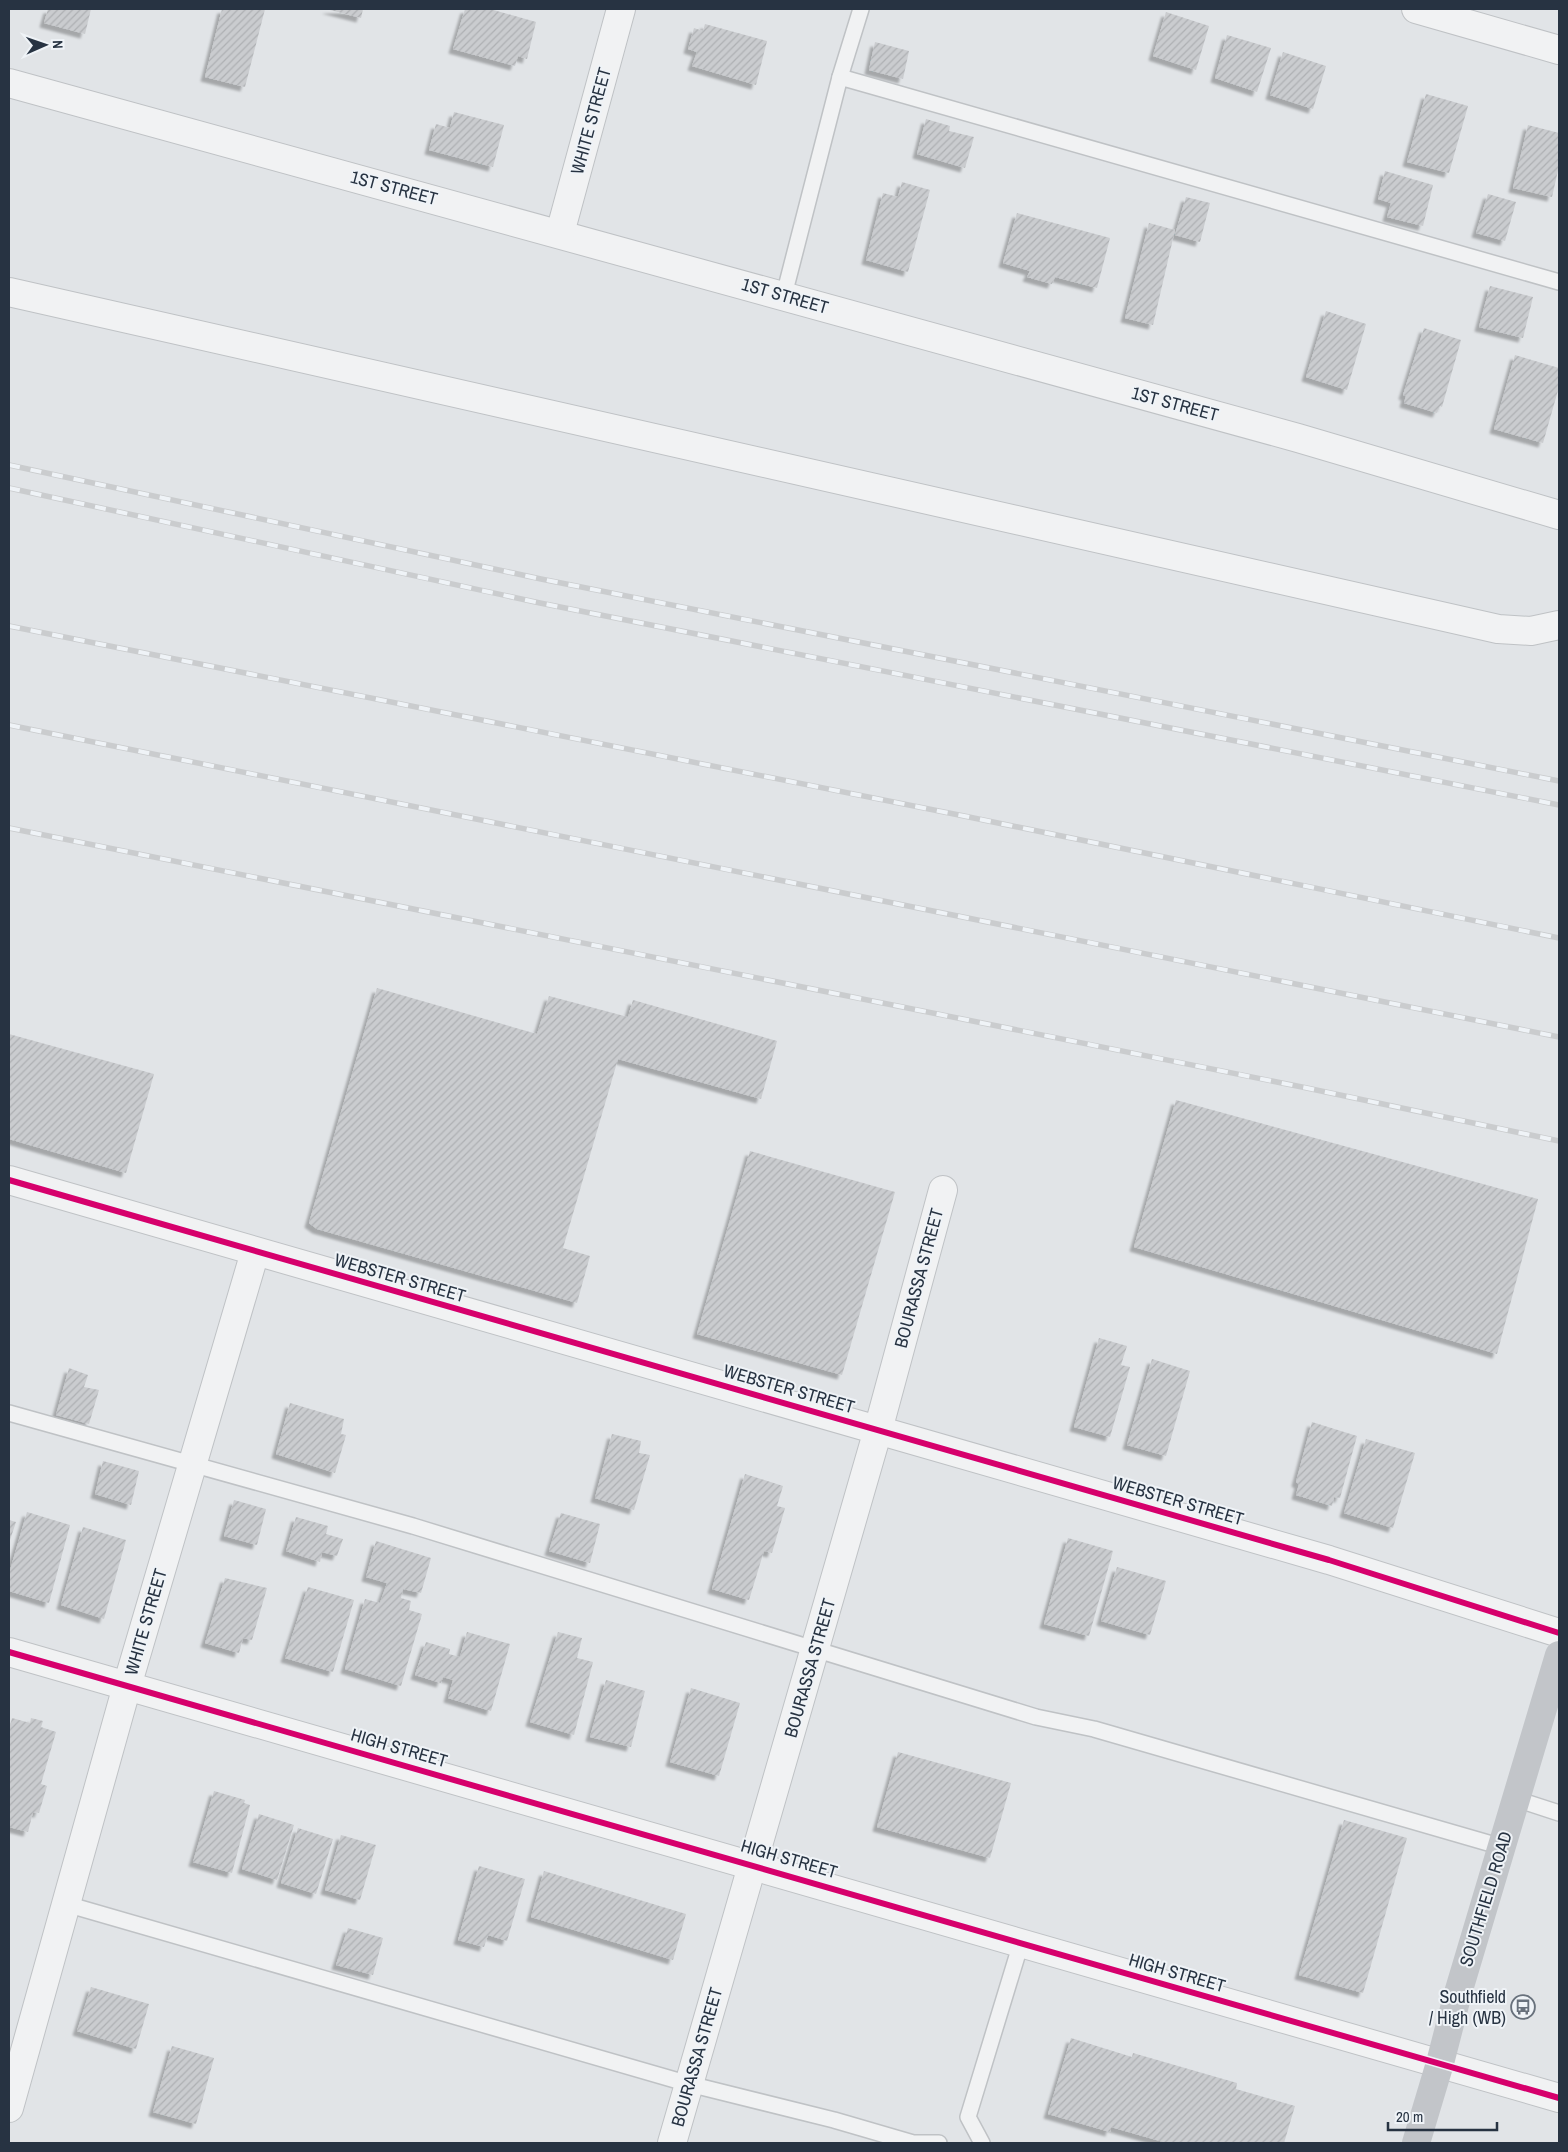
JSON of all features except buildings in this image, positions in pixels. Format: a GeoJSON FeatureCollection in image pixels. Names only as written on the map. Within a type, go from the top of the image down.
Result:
{"type":"FeatureCollection","features":[{"type":"Feature","properties":{"kind":"main road","name":"SOUTHFIELD ROAD"},"geometry":{"type":"LineString","coordinates":[[1416,2143],[1440,2063],[1458,1993],[1559,1655]]}},
{"type":"Feature","properties":{"kind":"street","name":"WHITE STREET"},"geometry":{"type":"LineString","coordinates":[[560,233],[622,9]]}},
{"type":"Feature","properties":{"kind":"street"},"geometry":{"type":"LineString","coordinates":[[1416,9],[1559,50]]}},
{"type":"Feature","properties":{"kind":"street","name":"1ST STREET"},"geometry":{"type":"LineString","coordinates":[[9,83],[560,233],[1298,438],[1559,515]]}},
{"type":"Feature","properties":{"kind":"street"},"geometry":{"type":"LineString","coordinates":[[9,292],[1498,629],[1531,631],[1559,624]]}},
{"type":"Feature","properties":{"kind":"street","name":"WEBSTER STREET"},"geometry":{"type":"LineString","coordinates":[[9,1180],[1329,1560],[1559,1634]]}},
{"type":"Feature","properties":{"kind":"street","name":"BOURASSA STREET"},"geometry":{"type":"LineString","coordinates":[[672,2143],[878,1430],[942,1190]]}},
{"type":"Feature","properties":{"kind":"street","name":"WHITE STREET"},"geometry":{"type":"LineString","coordinates":[[9,2108],[127,1686],[255,1252]]}},
{"type":"Feature","properties":{"kind":"street","name":"HIGH STREET"},"geometry":{"type":"LineString","coordinates":[[9,1652],[753,1864],[1559,2098]]}},
{"type":"Feature","properties":{"kind":"lane"},"geometry":{"type":"LineString","coordinates":[[784,295],[840,77],[860,9]]}},
{"type":"Feature","properties":{"kind":"lane"},"geometry":{"type":"LineString","coordinates":[[840,77],[1559,282]]}},
{"type":"Feature","properties":{"kind":"lane"},"geometry":{"type":"LineString","coordinates":[[9,1413],[413,1526],[814,1651],[1036,1717],[1094,1729],[1502,1846]]}},
{"type":"Feature","properties":{"kind":"lane"},"geometry":{"type":"LineString","coordinates":[[1516,1799],[1559,1813]]}},
{"type":"Feature","properties":{"kind":"lane"},"geometry":{"type":"LineString","coordinates":[[66,1904],[689,2084],[834,2120],[912,2143],[939,2143]]}},
{"type":"Feature","properties":{"kind":"lane"},"geometry":{"type":"LineString","coordinates":[[982,2143],[968,2117],[1021,1943]]}},
{"type":"Feature","properties":{"kind":"railway"},"geometry":{"type":"LineString","coordinates":[[9,465],[541,579],[1559,781]]}},
{"type":"Feature","properties":{"kind":"railway"},"geometry":{"type":"LineString","coordinates":[[9,488],[540,603],[1559,805]]}},
{"type":"Feature","properties":{"kind":"railway"},"geometry":{"type":"LineString","coordinates":[[9,626],[964,816],[1559,938]]}},
{"type":"Feature","properties":{"kind":"railway"},"geometry":{"type":"LineString","coordinates":[[9,725],[1559,1037]]}},
{"type":"Feature","properties":{"kind":"railway"},"geometry":{"type":"LineString","coordinates":[[9,828],[1302,1087],[1559,1141]]}},
{"type":"Feature","properties":{"kind":"cycle path"},"geometry":{"type":"LineString","coordinates":[[9,1180],[1329,1560],[1559,1633]]}},
{"type":"Feature","properties":{"kind":"cycle path"},"geometry":{"type":"LineString","coordinates":[[9,1652],[1559,2098]]}},
{"type":"Feature","properties":{"kind":"place","name":"Southfield / High (WB)"},"geometry":{"type":"Point","coordinates":[1523,2007]}}]}
